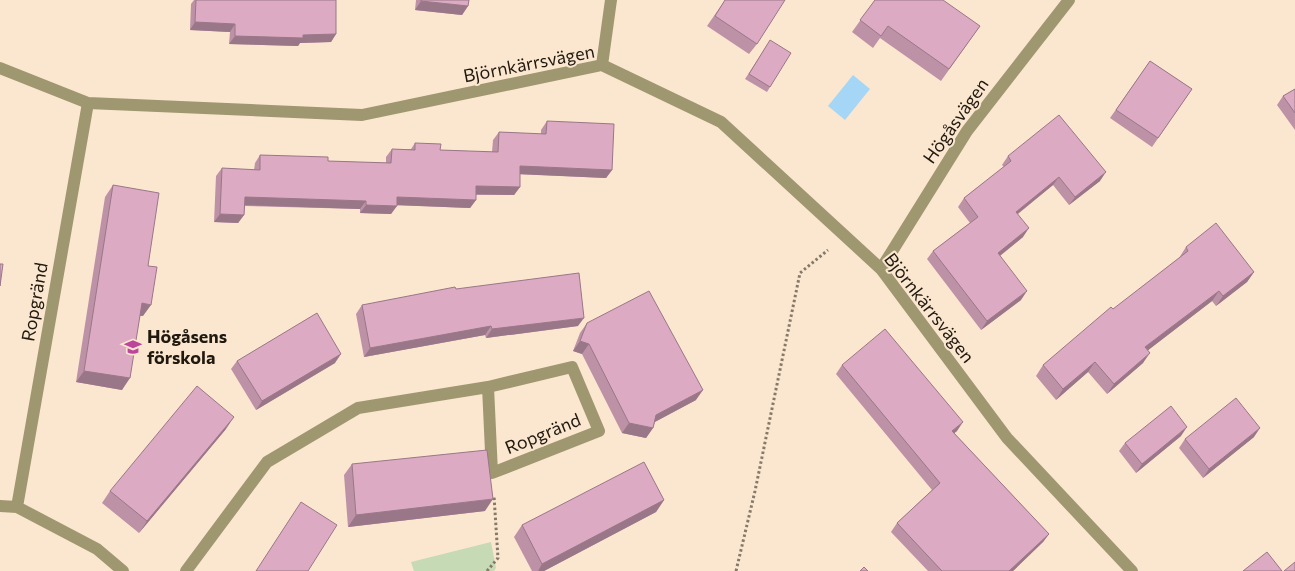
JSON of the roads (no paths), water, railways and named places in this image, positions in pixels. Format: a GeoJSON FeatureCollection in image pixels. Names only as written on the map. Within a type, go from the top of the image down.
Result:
{"type":"FeatureCollection","features":[{"type":"Feature","properties":{"kind":"street"},"geometry":{"type":"LineString","coordinates":[[602,65],[610,0]]}},
{"type":"Feature","properties":{"kind":"street","name":"Högåsvägen"},"geometry":{"type":"LineString","coordinates":[[880,270],[967,131],[1069,0]]}},
{"type":"Feature","properties":{"kind":"street","name":"Björnkärrsvägen"},"geometry":{"type":"LineString","coordinates":[[0,68],[88,103],[362,115],[602,65],[721,122],[880,270],[1007,438],[1132,571]]}},
{"type":"Feature","properties":{"kind":"street","name":"Ropgränd"},"geometry":{"type":"LineString","coordinates":[[17,508],[88,103]]}},
{"type":"Feature","properties":{"kind":"street","name":"Ropgränd"},"geometry":{"type":"LineString","coordinates":[[186,571],[267,462],[358,408],[488,387],[572,367],[599,431],[492,473],[488,387]]}},
{"type":"Feature","properties":{"kind":"street"},"geometry":{"type":"LineString","coordinates":[[0,506],[17,508],[97,549],[123,571]]}},
{"type":"Feature","properties":{"kind":"water"},"geometry":{"type":"Polygon","coordinates":[[[853,75],[870,89],[845,120],[828,106],[853,75]]]}},
{"type":"Feature","properties":{"kind":"place","name":"Högåsens förskola"},"geometry":{"type":"Point","coordinates":[133,347]}}]}
